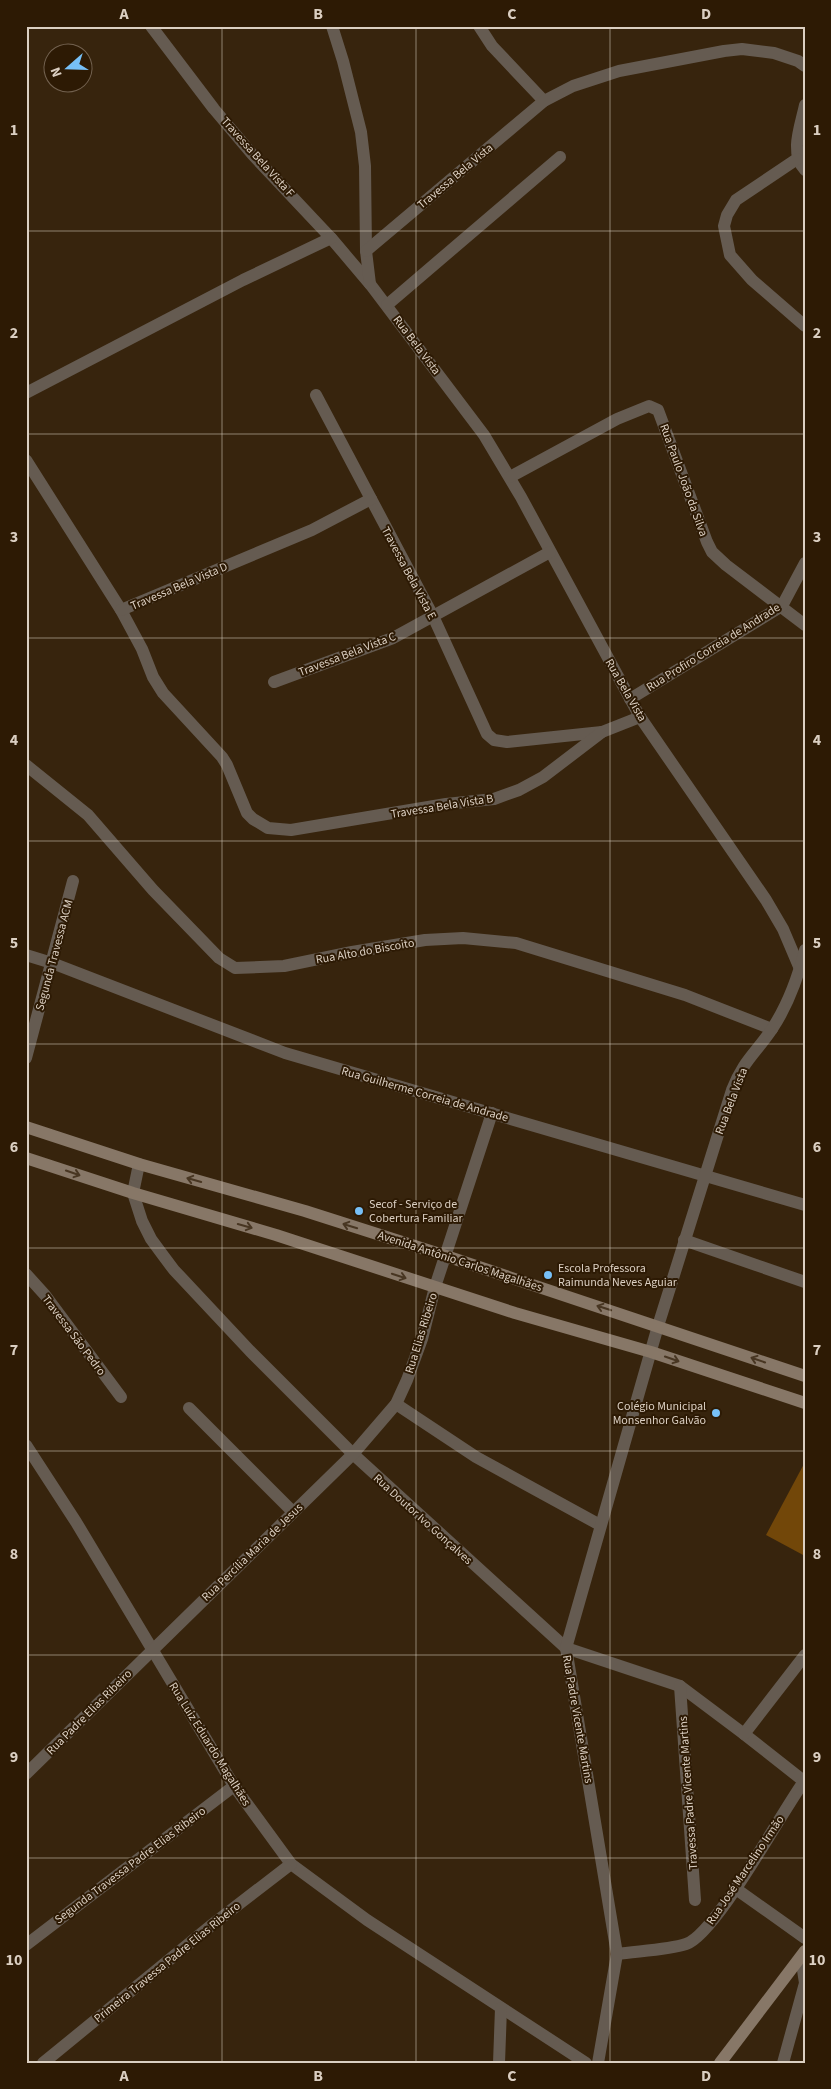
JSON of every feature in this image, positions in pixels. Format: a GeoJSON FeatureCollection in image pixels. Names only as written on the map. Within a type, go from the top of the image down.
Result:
{"type":"FeatureCollection","features":[{"type":"Feature","properties":{"kind":"main road","name":"Avenida Antônio Carlos Magalhães"},"geometry":{"type":"LineString","coordinates":[[26,1126],[140,1164],[305,1211],[446,1256],[805,1376]]}},
{"type":"Feature","properties":{"kind":"main road"},"geometry":{"type":"LineString","coordinates":[[26,1158],[132,1193],[276,1235],[515,1313],[651,1352],[805,1403]]}},
{"type":"Feature","properties":{"kind":"main road"},"geometry":{"type":"LineString","coordinates":[[720,2063],[803,1954]]}},
{"type":"Feature","properties":{"kind":"street","name":"Travessa Bela Vista F"},"geometry":{"type":"LineString","coordinates":[[151,26],[220,116],[331,238],[370,284]]}},
{"type":"Feature","properties":{"kind":"street"},"geometry":{"type":"LineString","coordinates":[[332,26],[344,61],[361,132],[365,166],[366,251],[370,284]]}},
{"type":"Feature","properties":{"kind":"street"},"geometry":{"type":"LineString","coordinates":[[479,26],[492,46],[544,101]]}},
{"type":"Feature","properties":{"kind":"street","name":"Travessa Bela Vista"},"geometry":{"type":"LineString","coordinates":[[366,251],[544,101],[580,83],[619,71],[724,51],[742,50],[774,53],[804,64]]}},
{"type":"Feature","properties":{"kind":"street"},"geometry":{"type":"LineString","coordinates":[[805,105],[796,150],[797,159],[805,170]]}},
{"type":"Feature","properties":{"kind":"street"},"geometry":{"type":"LineString","coordinates":[[387,305],[560,157]]}},
{"type":"Feature","properties":{"kind":"street"},"geometry":{"type":"LineString","coordinates":[[797,159],[736,200],[727,215],[724,226],[730,255],[752,280],[805,326]]}},
{"type":"Feature","properties":{"kind":"street"},"geometry":{"type":"LineString","coordinates":[[26,394],[243,280],[331,238]]}},
{"type":"Feature","properties":{"kind":"street","name":"Rua Bela Vista"},"geometry":{"type":"LineString","coordinates":[[370,284],[484,435],[510,477],[640,717],[766,900],[783,929],[800,969],[785,1006],[772,1029],[740,1071],[684,1240],[651,1352]]}},
{"type":"Feature","properties":{"kind":"street","name":"Travessa Bela Vista E"},"geometry":{"type":"LineString","coordinates":[[316,395],[433,616],[487,734],[494,740],[507,742],[602,732]]}},
{"type":"Feature","properties":{"kind":"street","name":"Rua Paulo João da Silva"},"geometry":{"type":"LineString","coordinates":[[510,477],[638,409],[649,406],[658,410],[700,525],[712,552],[726,565],[805,625]]}},
{"type":"Feature","properties":{"kind":"street","name":"Travessa Bela Vista D"},"geometry":{"type":"LineString","coordinates":[[26,460],[121,610],[312,530],[371,499]]}},
{"type":"Feature","properties":{"kind":"street","name":"Travessa Bela Vista C"},"geometry":{"type":"LineString","coordinates":[[274,682],[392,638],[522,569],[550,552]]}},
{"type":"Feature","properties":{"kind":"street","name":"Rua Profiro Correia de Andrade"},"geometry":{"type":"LineString","coordinates":[[630,699],[782,606],[805,563]]}},
{"type":"Feature","properties":{"kind":"street","name":"Travessa Bela Vista B"},"geometry":{"type":"LineString","coordinates":[[121,610],[158,685],[174,707],[222,757],[233,777],[242,804],[252,819],[268,828],[291,830],[446,804],[494,799],[544,777],[602,732],[640,717]]}},
{"type":"Feature","properties":{"kind":"street","name":"Rua Alto do Biscoito"},"geometry":{"type":"LineString","coordinates":[[26,765],[88,815],[153,890],[219,958],[235,968],[250,969],[284,966],[425,940],[463,938],[516,943],[685,995],[772,1029]]}},
{"type":"Feature","properties":{"kind":"street","name":"Segunda Travessa ACM"},"geometry":{"type":"LineString","coordinates":[[26,1058],[73,881]]}},
{"type":"Feature","properties":{"kind":"street"},"geometry":{"type":"LineString","coordinates":[[800,969],[805,950]]}},
{"type":"Feature","properties":{"kind":"street","name":"Rua Guilherme Correia de Andrade"},"geometry":{"type":"LineString","coordinates":[[26,955],[52,963],[285,1053],[805,1205]]}},
{"type":"Feature","properties":{"kind":"street","name":"Rua Elias Ribeiro"},"geometry":{"type":"LineString","coordinates":[[353,1454],[396,1404],[408,1380],[422,1339],[435,1287],[492,1113]]}},
{"type":"Feature","properties":{"kind":"street"},"geometry":{"type":"LineString","coordinates":[[132,1193],[140,1164]]}},
{"type":"Feature","properties":{"kind":"street","name":"Rua Doutor Ivo Gonçalves"},"geometry":{"type":"LineString","coordinates":[[132,1193],[151,1239],[174,1270],[250,1351],[353,1454],[566,1648],[680,1686],[804,1781]]}},
{"type":"Feature","properties":{"kind":"street"},"geometry":{"type":"LineString","coordinates":[[684,1240],[805,1282]]}},
{"type":"Feature","properties":{"kind":"street","name":"Travessa São Pedro"},"geometry":{"type":"LineString","coordinates":[[26,1274],[45,1295],[121,1397]]}},
{"type":"Feature","properties":{"kind":"street","name":"Rua Padre Vicente Martins"},"geometry":{"type":"LineString","coordinates":[[598,2063],[617,1954],[566,1648],[651,1352]]}},
{"type":"Feature","properties":{"kind":"street"},"geometry":{"type":"LineString","coordinates":[[396,1404],[476,1457],[600,1525]]}},
{"type":"Feature","properties":{"kind":"street"},"geometry":{"type":"LineString","coordinates":[[189,1408],[292,1512]]}},
{"type":"Feature","properties":{"kind":"street","name":"Rua Luiz Eduardo Magalhães"},"geometry":{"type":"LineString","coordinates":[[26,1445],[49,1478],[234,1786],[291,1864],[367,1920],[586,2063]]}},
{"type":"Feature","properties":{"kind":"street","name":"Rua Percília Maria de Jesus"},"geometry":{"type":"LineString","coordinates":[[152,1650],[353,1454]]}},
{"type":"Feature","properties":{"kind":"street","name":"Rua Padre Elias Ribeiro"},"geometry":{"type":"LineString","coordinates":[[26,1774],[152,1650]]}},
{"type":"Feature","properties":{"kind":"street"},"geometry":{"type":"LineString","coordinates":[[744,1734],[805,1655]]}},
{"type":"Feature","properties":{"kind":"street","name":"Travessa Padre Vicente Martins"},"geometry":{"type":"LineString","coordinates":[[680,1686],[695,1900]]}},
{"type":"Feature","properties":{"kind":"street","name":"Rua José Marcelino Irmão"},"geometry":{"type":"LineString","coordinates":[[617,1954],[686,1944],[694,1940],[736,1888],[804,1781]]}},
{"type":"Feature","properties":{"kind":"street","name":"Segunda Travessa Padre Elias Ribeiro"},"geometry":{"type":"LineString","coordinates":[[26,1946],[234,1786]]}},
{"type":"Feature","properties":{"kind":"street","name":"Primeira Travessa Padre Elias Ribeiro"},"geometry":{"type":"LineString","coordinates":[[43,2063],[213,1924],[291,1864]]}},
{"type":"Feature","properties":{"kind":"street"},"geometry":{"type":"LineString","coordinates":[[736,1888],[805,1938]]}},
{"type":"Feature","properties":{"kind":"street"},"geometry":{"type":"LineString","coordinates":[[783,2063],[805,1983],[803,1954]]}},
{"type":"Feature","properties":{"kind":"street"},"geometry":{"type":"LineString","coordinates":[[499,2063],[501,2008]]}},
{"type":"Feature","properties":{"kind":"shaded area"},"geometry":{"type":"Polygon","coordinates":[[[805,1462],[805,1556],[766,1535],[805,1462]]]}},
{"type":"Feature","properties":{"kind":"place","name":"Secof - Serviço de Cobertura Familiar"},"geometry":{"type":"Point","coordinates":[359,1211]}},
{"type":"Feature","properties":{"kind":"place","name":"Escola Professora Raimunda Neves Aguiar"},"geometry":{"type":"Point","coordinates":[548,1275]}},
{"type":"Feature","properties":{"kind":"place","name":"Colégio Municipal Monsenhor Galvão"},"geometry":{"type":"Point","coordinates":[716,1413]}}]}
